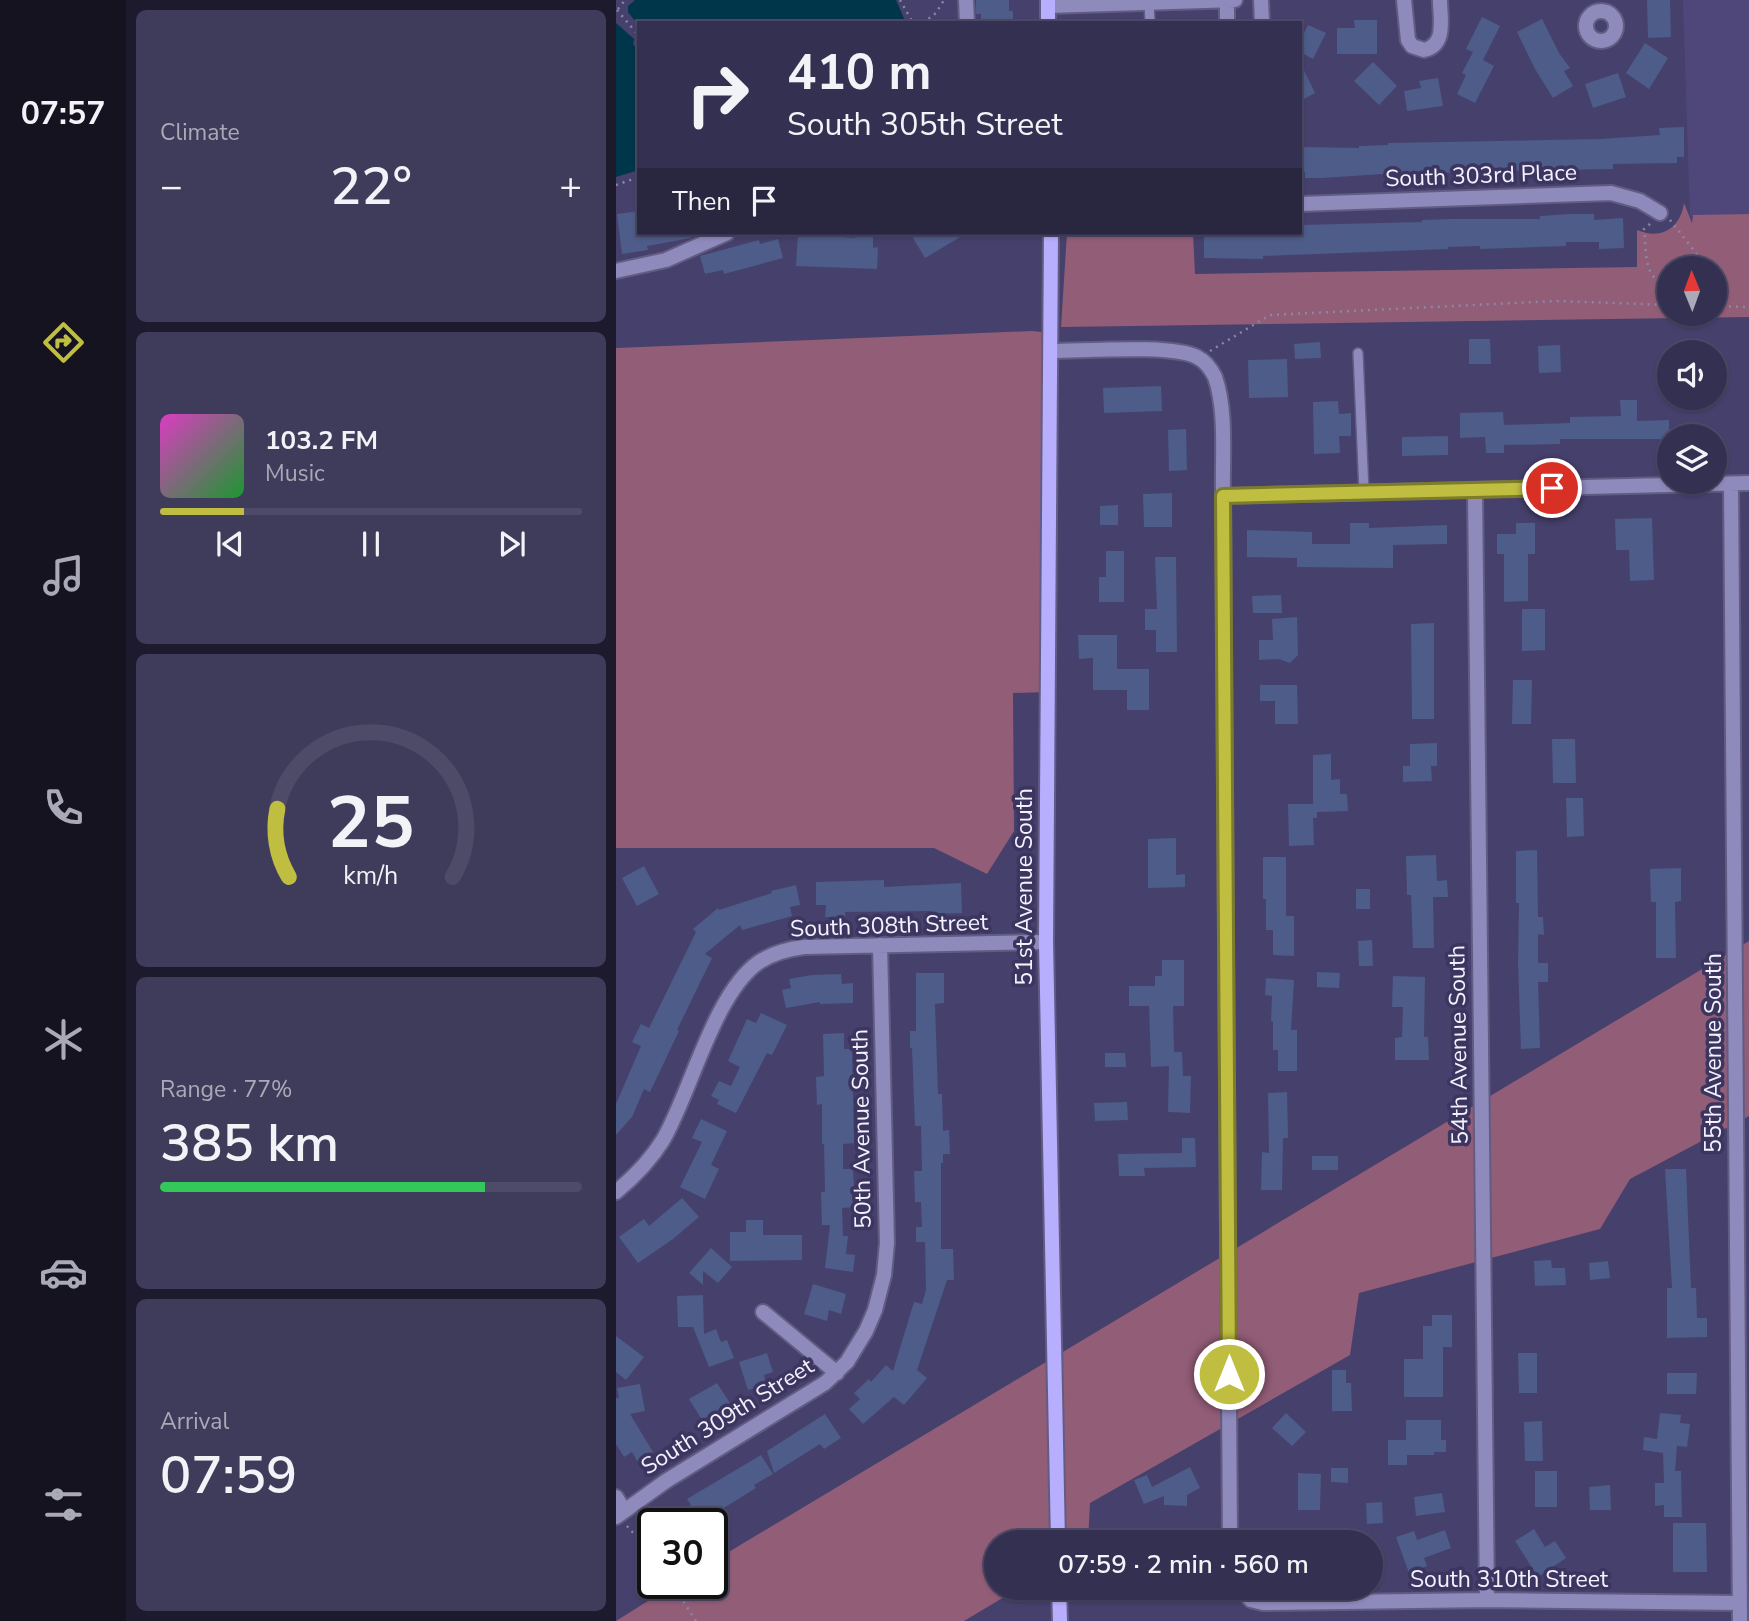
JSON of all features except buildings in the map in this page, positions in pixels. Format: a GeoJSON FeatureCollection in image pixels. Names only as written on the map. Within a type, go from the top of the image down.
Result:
{"type":"FeatureCollection","features":[{"type":"Feature","properties":{"kind":"main road"},"geometry":{"type":"LineString","coordinates":[[1048,3],[1048,21]]}},
{"type":"Feature","properties":{"kind":"main road","name":"51st Avenue South"},"geometry":{"type":"LineString","coordinates":[[1051,235],[1046,942],[1058,1530]]}},
{"type":"Feature","properties":{"kind":"main road"},"geometry":{"type":"LineString","coordinates":[[1059,1600],[1060,1621]]}},
{"type":"Feature","properties":{"kind":"street"},"geometry":{"type":"LineString","coordinates":[[967,0],[967,21]]}},
{"type":"Feature","properties":{"kind":"street"},"geometry":{"type":"LineString","coordinates":[[1227,0],[1227,21]]}},
{"type":"Feature","properties":{"kind":"street"},"geometry":{"type":"LineString","coordinates":[[1048,3],[1236,0]]}},
{"type":"Feature","properties":{"kind":"street"},"geometry":{"type":"LineString","coordinates":[[1261,0],[1262,21]]}},
{"type":"Feature","properties":{"kind":"street"},"geometry":{"type":"LineString","coordinates":[[1404,0],[1408,40],[1412,46],[1424,50],[1430,49],[1439,39],[1440,0]]}},
{"type":"Feature","properties":{"kind":"street","name":"South 303rd Place"},"geometry":{"type":"LineString","coordinates":[[1302,204],[1611,193],[1640,201],[1660,213]]}},
{"type":"Feature","properties":{"kind":"street"},"geometry":{"type":"LineString","coordinates":[[616,271],[666,260],[722,235]]}},
{"type":"Feature","properties":{"kind":"street"},"geometry":{"type":"LineString","coordinates":[[1052,351],[1178,351],[1198,358],[1210,369],[1219,394],[1223,496],[1230,1530]]}},
{"type":"Feature","properties":{"kind":"street"},"geometry":{"type":"LineString","coordinates":[[1223,496],[1749,483]]}},
{"type":"Feature","properties":{"kind":"street","name":"55th Avenue South"},"geometry":{"type":"LineString","coordinates":[[1731,484],[1744,1562],[1739,1603],[1740,1621]]}},
{"type":"Feature","properties":{"kind":"street","name":"54th Avenue South"},"geometry":{"type":"LineString","coordinates":[[1475,490],[1487,1600]]}},
{"type":"Feature","properties":{"kind":"street","name":"South 308th Street"},"geometry":{"type":"LineString","coordinates":[[616,1192],[645,1165],[663,1139],[726,1005],[748,971],[770,955],[795,948],[1046,942]]}},
{"type":"Feature","properties":{"kind":"street","name":"50th Avenue South"},"geometry":{"type":"LineString","coordinates":[[875,1310],[884,1275],[887,1243],[880,945]]}},
{"type":"Feature","properties":{"kind":"street","name":"South 309th Street"},"geometry":{"type":"LineString","coordinates":[[618,1510],[813,1392],[837,1373],[856,1349],[875,1310]]}},
{"type":"Feature","properties":{"kind":"street"},"geometry":{"type":"LineString","coordinates":[[763,1312],[837,1373]]}},
{"type":"Feature","properties":{"kind":"street","name":"South 310th Street"},"geometry":{"type":"LineString","coordinates":[[1251,1600],[1263,1603],[1487,1600],[1739,1603]]}},
{"type":"Feature","properties":{"kind":"lane"},"geometry":{"type":"LineString","coordinates":[[1149,3],[1150,21]]}},
{"type":"Feature","properties":{"kind":"lane"},"geometry":{"type":"LineString","coordinates":[[1358,353],[1364,492]]}},
{"type":"Feature","properties":{"kind":"path"},"geometry":{"type":"LineString","coordinates":[[625,0],[617,10],[637,34]]}},
{"type":"Feature","properties":{"kind":"path"},"geometry":{"type":"LineString","coordinates":[[900,0],[912,21]]}},
{"type":"Feature","properties":{"kind":"path"},"geometry":{"type":"LineString","coordinates":[[926,21],[936,13],[944,0]]}},
{"type":"Feature","properties":{"kind":"path"},"geometry":{"type":"LineString","coordinates":[[616,185],[637,178]]}},
{"type":"Feature","properties":{"kind":"path"},"geometry":{"type":"LineString","coordinates":[[1657,281],[1649,271],[1644,229],[1660,213],[1674,222],[1698,256]]}},
{"type":"Feature","properties":{"kind":"path"},"geometry":{"type":"LineString","coordinates":[[1198,358],[1270,315],[1555,301],[1657,305]]}},
{"type":"Feature","properties":{"kind":"path"},"geometry":{"type":"LineString","coordinates":[[1727,306],[1749,307]]}},
{"type":"Feature","properties":{"kind":"path"},"geometry":{"type":"LineString","coordinates":[[618,1510],[637,1534]]}},
{"type":"Feature","properties":{"kind":"path"},"geometry":{"type":"LineString","coordinates":[[682,1599],[696,1621]]}},
{"type":"Feature","properties":{"kind":"shaded area"},"geometry":{"type":"Polygon","coordinates":[[[1683,0],[1749,0],[1749,214],[1690,216],[1683,0]]]}},
{"type":"Feature","properties":{"kind":"shaded area"},"geometry":{"type":"Polygon","coordinates":[[[1684,203],[1692,223],[1693,215],[1749,214],[1749,317],[1727,317],[1727,256],[1657,256],[1657,318],[1061,327],[1067,235],[1193,235],[1195,274],[1637,267],[1637,230],[1654,234],[1674,226],[1684,203]]]}},
{"type":"Feature","properties":{"kind":"shaded area"},"geometry":{"type":"Polygon","coordinates":[[[1032,331],[1051,333],[1048,692],[1013,693],[1014,831],[987,874],[934,848],[616,848],[616,348],[1032,331]]]}},
{"type":"Feature","properties":{"kind":"shaded area"},"geometry":{"type":"Polygon","coordinates":[[[1749,941],[1749,1116],[1630,1179],[1600,1229],[1359,1293],[1350,1355],[1090,1503],[1089,1530],[984,1530],[984,1600],[999,1600],[964,1621],[616,1621],[651,1599],[728,1599],[728,1552],[1749,941]]]}},
{"type":"Feature","properties":{"kind":"water"},"geometry":{"type":"Polygon","coordinates":[[[635,0],[896,0],[905,21],[637,21],[637,23],[628,12],[628,6],[635,0]]]}},
{"type":"Feature","properties":{"kind":"water"},"geometry":{"type":"Polygon","coordinates":[[[616,23],[634,39],[633,44],[637,49],[637,171],[616,177],[616,23]]]}},
{"type":"Feature","properties":{"kind":"route"},"geometry":{"type":"LineString","coordinates":[[1229,1374],[1223,496],[1552,488]]}}]}
